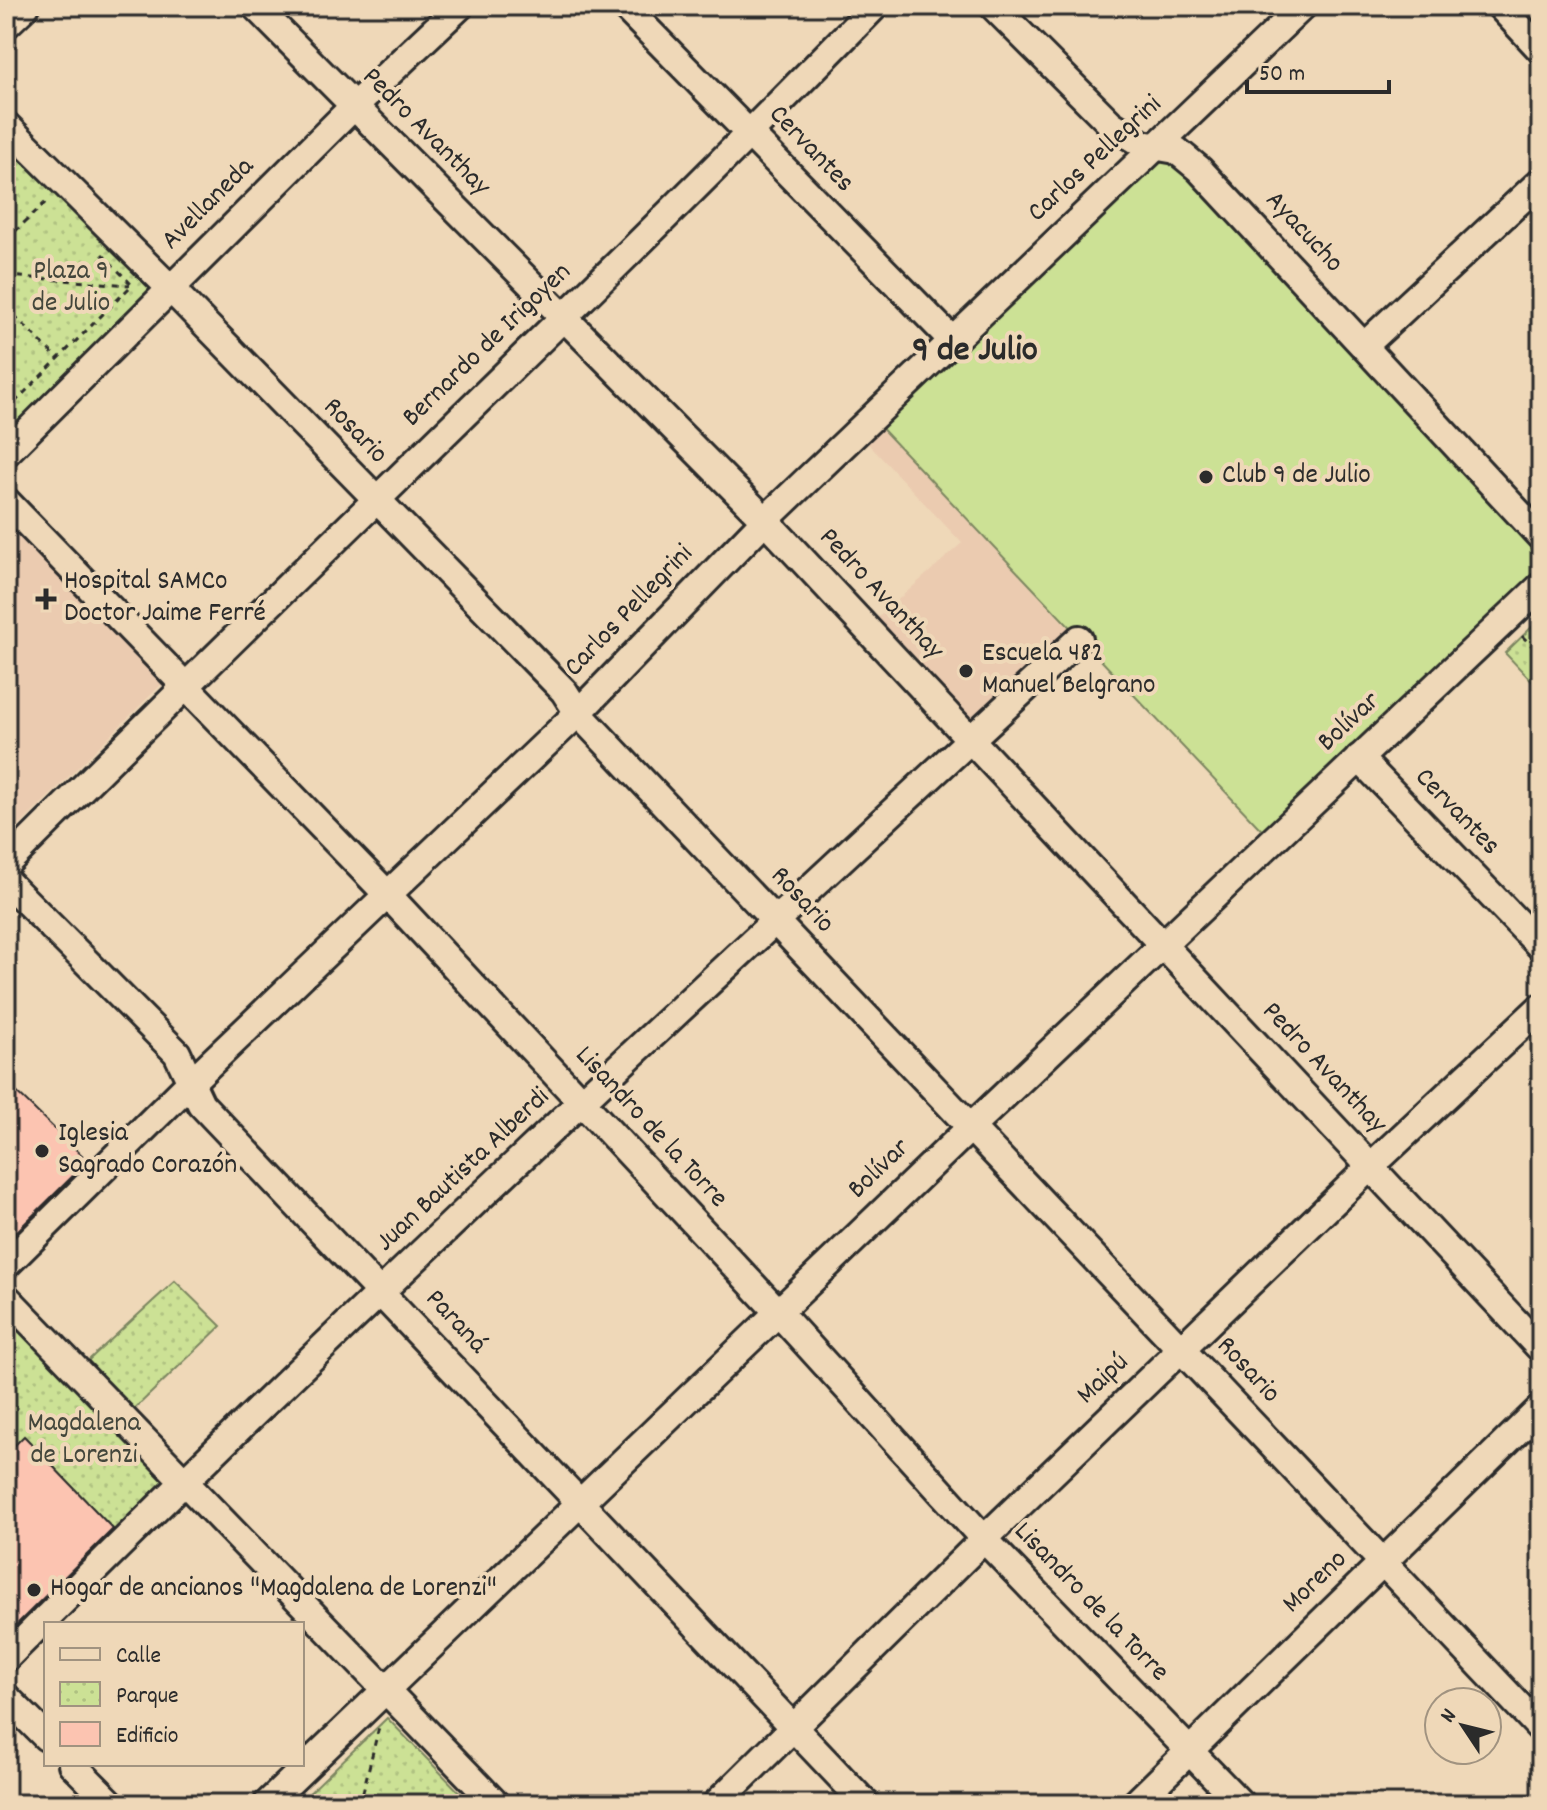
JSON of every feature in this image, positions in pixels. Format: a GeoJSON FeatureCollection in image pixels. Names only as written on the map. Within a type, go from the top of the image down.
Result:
{"type":"FeatureCollection","features":[{"type":"Feature","properties":{"kind":"street"},"geometry":{"type":"LineString","coordinates":[[6,25],[26,6]]}},
{"type":"Feature","properties":{"kind":"street","name":"Pedro Avanthay"},"geometry":{"type":"LineString","coordinates":[[255,6],[765,520],[1541,1349]]}},
{"type":"Feature","properties":{"kind":"street","name":"Avellaneda"},"geometry":{"type":"LineString","coordinates":[[6,453],[353,107],[460,6]]}},
{"type":"Feature","properties":{"kind":"street","name":"Cervantes"},"geometry":{"type":"LineString","coordinates":[[624,6],[951,339]]}},
{"type":"Feature","properties":{"kind":"street","name":"Bernardo de Irigoyen"},"geometry":{"type":"LineString","coordinates":[[6,864],[184,685],[750,134],[875,6]]}},
{"type":"Feature","properties":{"kind":"street","name":"Ayacucho"},"geometry":{"type":"LineString","coordinates":[[993,6],[1111,124],[1142,144],[1176,150],[1199,169],[1541,537]]}},
{"type":"Feature","properties":{"kind":"street","name":"Carlos Pellegrini"},"geometry":{"type":"LineString","coordinates":[[6,1265],[190,1083],[578,713],[765,520],[951,339],[1303,6]]}},
{"type":"Feature","properties":{"kind":"street"},"geometry":{"type":"LineString","coordinates":[[1500,6],[1541,50]]}},
{"type":"Feature","properties":{"kind":"street","name":"Rosario"},"geometry":{"type":"LineString","coordinates":[[6,125],[564,691],[578,713],[1541,1729]]}},
{"type":"Feature","properties":{"kind":"street"},"geometry":{"type":"LineString","coordinates":[[1364,346],[1541,181]]}},
{"type":"Feature","properties":{"kind":"street","name":"Lisandro de la Torre"},"geometry":{"type":"LineString","coordinates":[[6,501],[388,895],[778,1312],[984,1539],[1241,1804]]}},
{"type":"Feature","properties":{"kind":"street","name":"Bolívar"},"geometry":{"type":"LineString","coordinates":[[267,1804],[1163,943],[1541,586]]}},
{"type":"Feature","properties":{"kind":"street","name":"Juan Bautista Alberdi"},"geometry":{"type":"LineString","coordinates":[[6,1658],[183,1481],[775,920],[1079,639]]}},
{"type":"Feature","properties":{"kind":"street","name":"Cervantes"},"geometry":{"type":"LineString","coordinates":[[1359,758],[1541,947]]}},
{"type":"Feature","properties":{"kind":"street","name":"Paraná"},"geometry":{"type":"LineString","coordinates":[[6,881],[177,1053],[201,1104],[383,1292],[866,1804]]}},
{"type":"Feature","properties":{"kind":"street","name":"Maipú"},"geometry":{"type":"LineString","coordinates":[[716,1804],[984,1539],[1370,1167],[1541,1007]]}},
{"type":"Feature","properties":{"kind":"street"},"geometry":{"type":"LineString","coordinates":[[6,1297],[496,1804]]}},
{"type":"Feature","properties":{"kind":"street","name":"Moreno"},"geometry":{"type":"LineString","coordinates":[[1135,1804],[1541,1408]]}},
{"type":"Feature","properties":{"kind":"street"},"geometry":{"type":"LineString","coordinates":[[6,1697],[44,1735]]}},
{"type":"Feature","properties":{"kind":"street"},"geometry":{"type":"LineString","coordinates":[[74,1766],[112,1804]]}},
{"type":"Feature","properties":{"kind":"path"},"geometry":{"type":"LineString","coordinates":[[6,240],[48,200]]}},
{"type":"Feature","properties":{"kind":"path"},"geometry":{"type":"LineString","coordinates":[[100,253],[132,285]]}},
{"type":"Feature","properties":{"kind":"path"},"geometry":{"type":"LineString","coordinates":[[6,276],[132,285]]}},
{"type":"Feature","properties":{"kind":"path"},"geometry":{"type":"LineString","coordinates":[[6,411],[132,285]]}},
{"type":"Feature","properties":{"kind":"path"},"geometry":{"type":"LineString","coordinates":[[6,307],[58,359]]}},
{"type":"Feature","properties":{"kind":"path"},"geometry":{"type":"LineString","coordinates":[[1522,636],[1531,645],[1541,644]]}},
{"type":"Feature","properties":{"kind":"path"},"geometry":{"type":"LineString","coordinates":[[360,1804],[380,1726]]}},
{"type":"Feature","properties":{"kind":"shaded area"},"geometry":{"type":"Polygon","coordinates":[[[871,417],[1079,639],[971,731],[874,621],[962,543],[856,431],[871,417]]]}},
{"type":"Feature","properties":{"kind":"shaded area","name":"Hospital SAMCo Doctor Jaime Ferré"},"geometry":{"type":"Polygon","coordinates":[[[6,518],[166,680],[6,839],[6,518]]]}},
{"type":"Feature","properties":{"kind":"green space","name":"Plaza 9 de Julio"},"geometry":{"type":"Polygon","coordinates":[[[6,132],[163,290],[6,445],[6,132]]]}},
{"type":"Feature","properties":{"kind":"green space","name":"Club 9 de Julio"},"geometry":{"type":"Polygon","coordinates":[[[1157,147],[1364,346],[1541,537],[1541,586],[1272,841],[871,417],[1157,147]]]}},
{"type":"Feature","properties":{"kind":"green space"},"geometry":{"type":"Polygon","coordinates":[[[1541,618],[1541,691],[1505,653],[1541,618]]]}},
{"type":"Feature","properties":{"kind":"green space"},"geometry":{"type":"Polygon","coordinates":[[[175,1281],[221,1326],[128,1415],[81,1367],[175,1281]]]}},
{"type":"Feature","properties":{"kind":"green space","name":"Magdalena de Lorenzi"},"geometry":{"type":"Polygon","coordinates":[[[6,1304],[176,1479],[119,1535],[25,1437],[6,1454],[6,1304]]]}},
{"type":"Feature","properties":{"kind":"green space"},"geometry":{"type":"Polygon","coordinates":[[[387,1718],[471,1804],[298,1804],[387,1718]]]}},
{"type":"Feature","properties":{"kind":"building","name":"Iglesia Sagrado Corazón"},"geometry":{"type":"Polygon","coordinates":[[[6,1082],[88,1161],[6,1242],[6,1082]]]}},
{"type":"Feature","properties":{"kind":"building","name":"Hogar de ancianos \"Magdalena de Lorenzi\""},"geometry":{"type":"Polygon","coordinates":[[[24,1436],[113,1529],[6,1635],[6,1454],[24,1436]]]}},
{"type":"Feature","properties":{"kind":"place","name":"Club 9 de Julio"},"geometry":{"type":"Point","coordinates":[1206,477]}},
{"type":"Feature","properties":{"kind":"place","name":"Hospital SAMCo Doctor Jaime Ferré"},"geometry":{"type":"Point","coordinates":[46,599]}},
{"type":"Feature","properties":{"kind":"place","name":"Escuela 482 Manuel Belgrano"},"geometry":{"type":"Point","coordinates":[966,671]}},
{"type":"Feature","properties":{"kind":"place","name":"Iglesia Sagrado Corazón"},"geometry":{"type":"Point","coordinates":[42,1151]}},
{"type":"Feature","properties":{"kind":"place","name":"Hogar de ancianos \"Magdalena de Lorenzi\""},"geometry":{"type":"Point","coordinates":[34,1590]}},
{"type":"Feature","properties":{"kind":"district","name":"9 de Julio"},"geometry":{"type":"Point","coordinates":[975,352]}}]}
